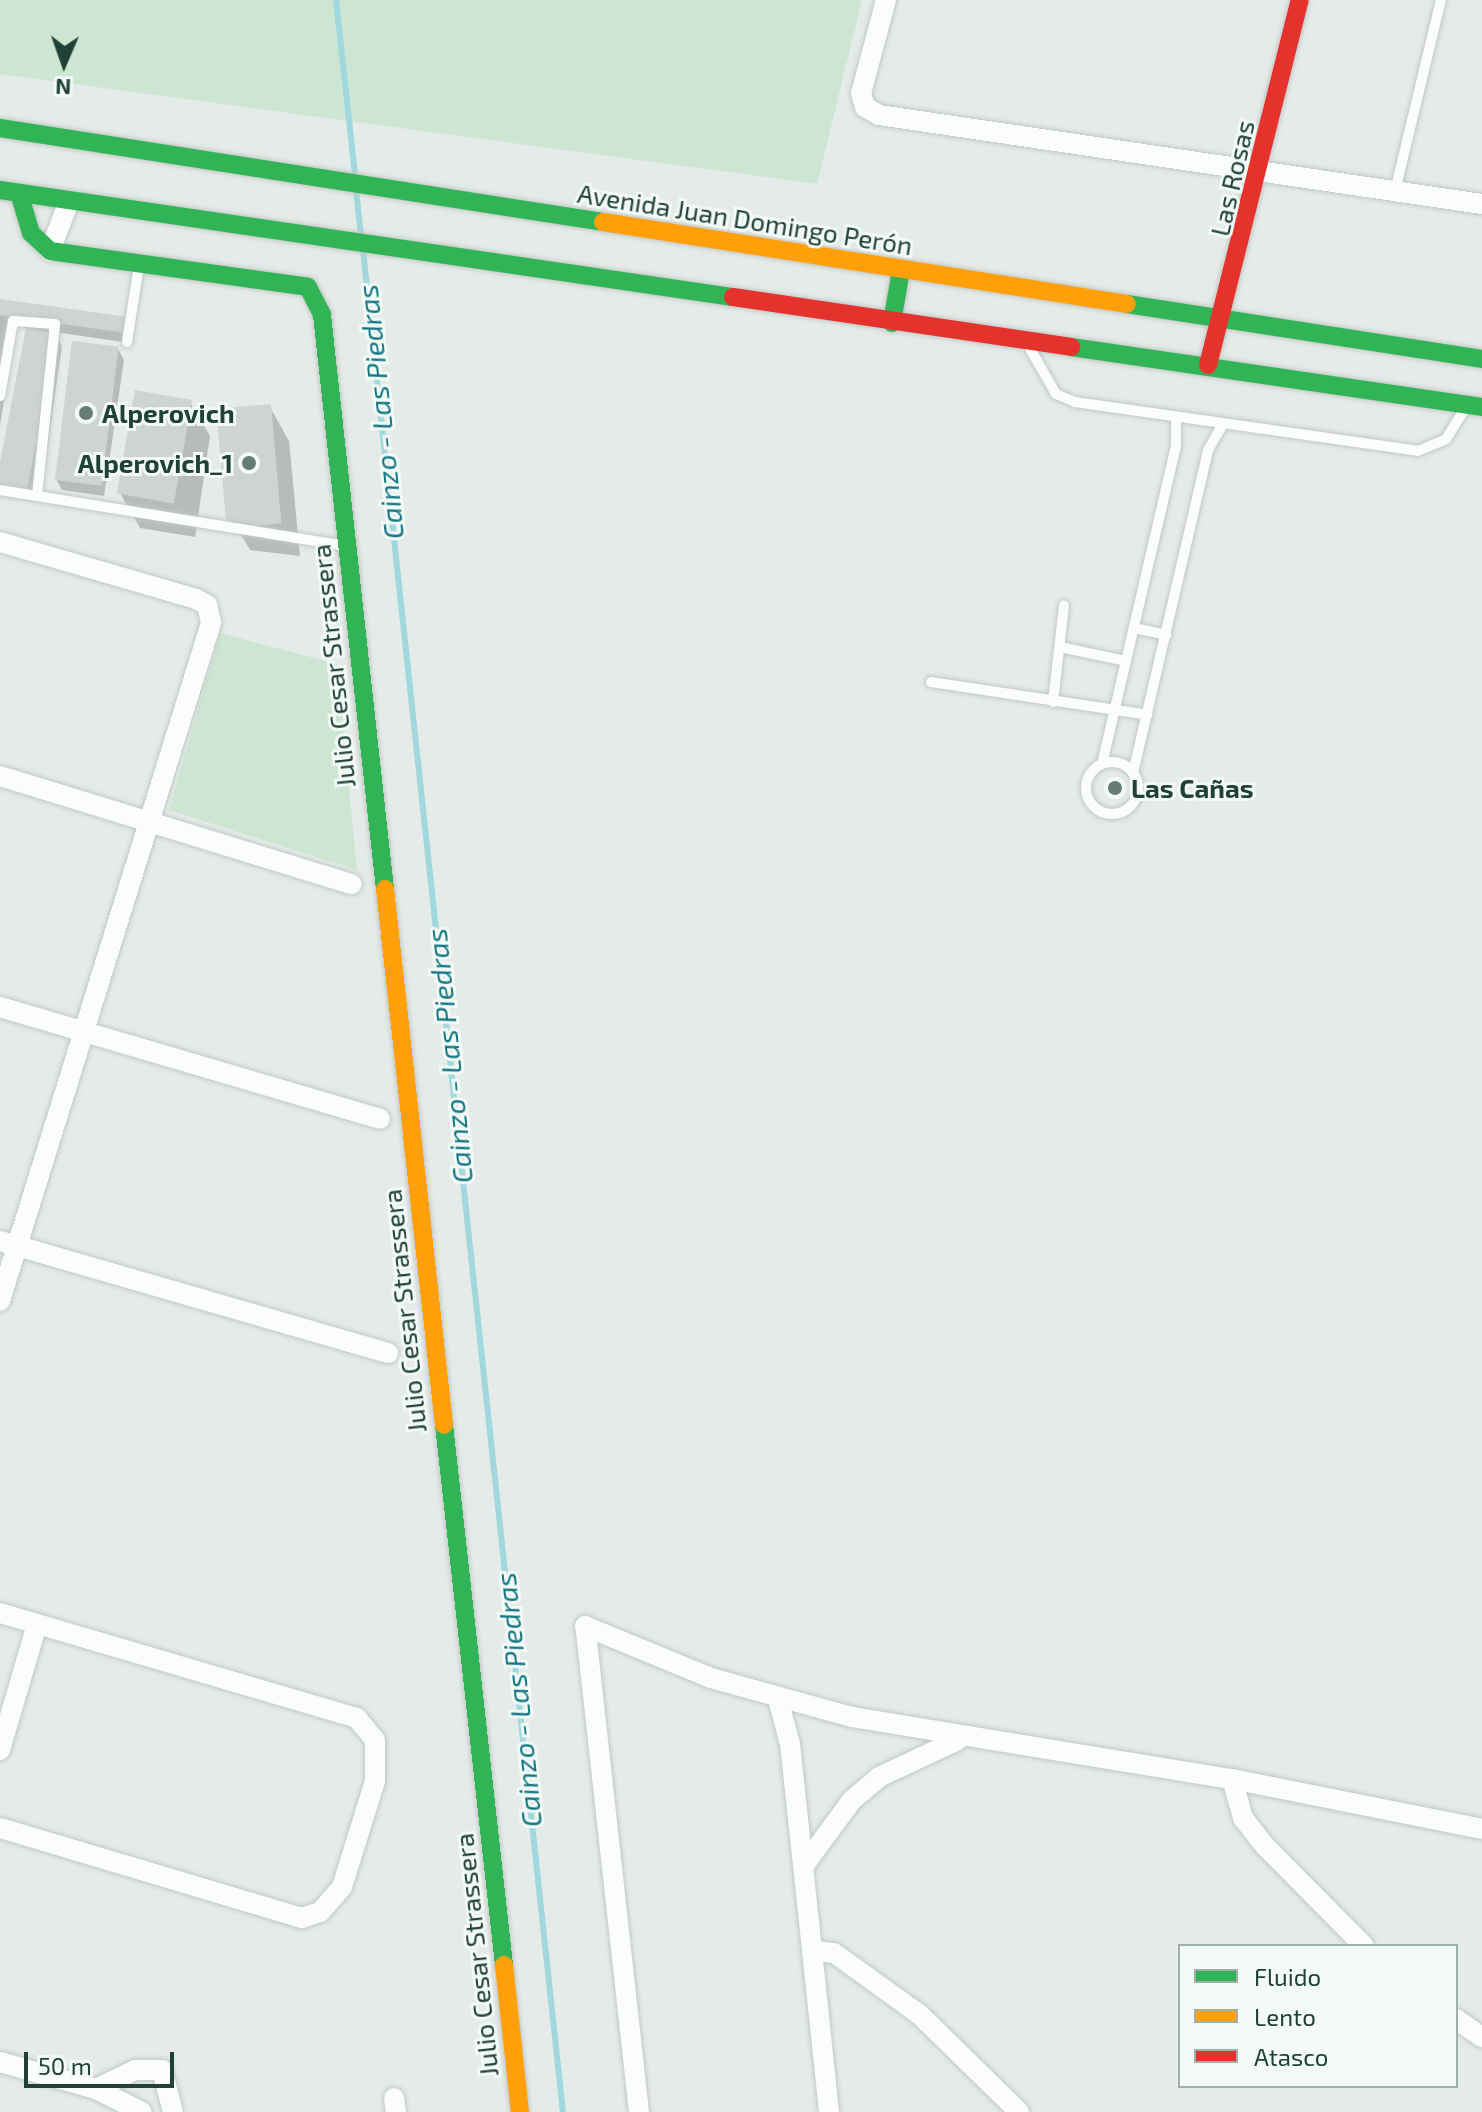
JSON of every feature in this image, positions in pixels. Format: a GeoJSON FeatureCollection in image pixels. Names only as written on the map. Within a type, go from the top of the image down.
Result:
{"type":"FeatureCollection","features":[{"type":"Feature","properties":{"kind":"main road","name":"Las Rosas"},"geometry":{"type":"LineString","coordinates":[[1208,365],[1223,322],[1300,0]]}},
{"type":"Feature","properties":{"kind":"main road","name":"Avenida Juan Domingo Perón"},"geometry":{"type":"LineString","coordinates":[[0,128],[1223,322],[1482,359]]}},
{"type":"Feature","properties":{"kind":"main road"},"geometry":{"type":"LineString","coordinates":[[9,192],[892,323],[1208,365],[1474,405]]}},
{"type":"Feature","properties":{"kind":"main road"},"geometry":{"type":"LineString","coordinates":[[9,192],[31,233],[50,251],[140,258]]}},
{"type":"Feature","properties":{"kind":"main road","name":"Julio Cesar Strassera"},"geometry":{"type":"LineString","coordinates":[[140,258],[290,282],[317,298],[520,2112]]}},
{"type":"Feature","properties":{"kind":"main road"},"geometry":{"type":"LineString","coordinates":[[892,323],[901,270]]}},
{"type":"Feature","properties":{"kind":"street"},"geometry":{"type":"LineString","coordinates":[[886,0],[861,93],[865,107],[879,115],[1261,167],[1482,204]]}},
{"type":"Feature","properties":{"kind":"street"},"geometry":{"type":"LineString","coordinates":[[50,251],[69,201]]}},
{"type":"Feature","properties":{"kind":"street"},"geometry":{"type":"LineString","coordinates":[[0,542],[207,605],[211,623],[83,1032],[8,1243],[0,1301]]}},
{"type":"Feature","properties":{"kind":"street"},"geometry":{"type":"LineString","coordinates":[[0,776],[352,884]]}},
{"type":"Feature","properties":{"kind":"street"},"geometry":{"type":"LineString","coordinates":[[0,1007],[380,1119]]}},
{"type":"Feature","properties":{"kind":"street"},"geometry":{"type":"LineString","coordinates":[[8,1243],[388,1353]]}},
{"type":"Feature","properties":{"kind":"street"},"geometry":{"type":"LineString","coordinates":[[0,1613],[357,1718],[375,1740],[371,1812],[334,1900],[302,1918],[0,1828]]}},
{"type":"Feature","properties":{"kind":"street"},"geometry":{"type":"LineString","coordinates":[[0,1750],[37,1624]]}},
{"type":"Feature","properties":{"kind":"street"},"geometry":{"type":"LineString","coordinates":[[639,2112],[585,1626],[778,1699],[958,1740],[1232,1779],[1482,1829]]}},
{"type":"Feature","properties":{"kind":"street"},"geometry":{"type":"LineString","coordinates":[[778,1699],[805,1864],[829,2112]]}},
{"type":"Feature","properties":{"kind":"street"},"geometry":{"type":"LineString","coordinates":[[805,1864],[861,1792],[958,1740]]}},
{"type":"Feature","properties":{"kind":"street"},"geometry":{"type":"LineString","coordinates":[[1232,1779],[1235,1799],[1258,1838],[1362,1944]]}},
{"type":"Feature","properties":{"kind":"street"},"geometry":{"type":"LineString","coordinates":[[812,1950],[834,1953],[919,2014],[1019,2112]]}},
{"type":"Feature","properties":{"kind":"street"},"geometry":{"type":"LineString","coordinates":[[1458,2020],[1482,2037]]}},
{"type":"Feature","properties":{"kind":"street"},"geometry":{"type":"LineString","coordinates":[[0,2062],[96,2089],[142,2112]]}},
{"type":"Feature","properties":{"kind":"street"},"geometry":{"type":"LineString","coordinates":[[96,2089],[135,2070],[162,2070],[173,2112]]}},
{"type":"Feature","properties":{"kind":"lane"},"geometry":{"type":"LineString","coordinates":[[1395,191],[1441,0]]}},
{"type":"Feature","properties":{"kind":"lane"},"geometry":{"type":"LineString","coordinates":[[127,342],[140,258]]}},
{"type":"Feature","properties":{"kind":"lane"},"geometry":{"type":"LineString","coordinates":[[0,396],[13,321],[55,324],[37,495]]}},
{"type":"Feature","properties":{"kind":"lane"},"geometry":{"type":"LineString","coordinates":[[1027,341],[1056,394],[1223,424],[1418,451],[1446,439],[1474,405]]}},
{"type":"Feature","properties":{"kind":"lane"},"geometry":{"type":"LineString","coordinates":[[1176,417],[1134,628],[1102,764],[1087,784],[1102,812],[1133,804],[1133,773],[1208,450],[1223,424]]}},
{"type":"Feature","properties":{"kind":"lane"},"geometry":{"type":"LineString","coordinates":[[0,490],[346,546]]}},
{"type":"Feature","properties":{"kind":"lane"},"geometry":{"type":"LineString","coordinates":[[1053,702],[1064,606]]}},
{"type":"Feature","properties":{"kind":"lane"},"geometry":{"type":"LineString","coordinates":[[1134,628],[1166,635]]}},
{"type":"Feature","properties":{"kind":"lane"},"geometry":{"type":"LineString","coordinates":[[1060,647],[1126,661]]}},
{"type":"Feature","properties":{"kind":"lane"},"geometry":{"type":"LineString","coordinates":[[931,682],[1148,715]]}},
{"type":"Feature","properties":{"kind":"lane"},"geometry":{"type":"LineString","coordinates":[[1102,764],[1133,773]]}},
{"type":"Feature","properties":{"kind":"green space"},"geometry":{"type":"Polygon","coordinates":[[[0,0],[862,0],[817,184],[0,74],[0,0]]]}},
{"type":"Feature","properties":{"kind":"green space"},"geometry":{"type":"Polygon","coordinates":[[[220,633],[337,664],[357,870],[169,810],[220,633]]]}},
{"type":"Feature","properties":{"kind":"building","name":"Alperovich"},"geometry":{"type":"Polygon","coordinates":[[[0,299],[127,317],[125,333],[0,315],[0,299]]]}},
{"type":"Feature","properties":{"kind":"building","name":"Alperovich"},"geometry":{"type":"Polygon","coordinates":[[[26,328],[57,334],[27,490],[0,485],[0,462],[26,328]]]}},
{"type":"Feature","properties":{"kind":"building","name":"Alperovich"},"geometry":{"type":"Polygon","coordinates":[[[72,341],[119,347],[102,486],[55,480],[72,341]]]}},
{"type":"Feature","properties":{"kind":"building"},"geometry":{"type":"Polygon","coordinates":[[[135,390],[192,400],[174,503],[117,493],[135,390]]]}},
{"type":"Feature","properties":{"kind":"building","name":"Alperovich_1"},"geometry":{"type":"Polygon","coordinates":[[[271,404],[281,524],[227,528],[216,409],[271,404]]]}},
{"type":"Feature","properties":{"kind":"waterway","name":"Cainzo - Las Piedras"},"geometry":{"type":"LineString","coordinates":[[336,0],[355,176]]}},
{"type":"Feature","properties":{"kind":"waterway","name":"Cainzo - Las Piedras"},"geometry":{"type":"LineString","coordinates":[[356,191],[361,235]]}},
{"type":"Feature","properties":{"kind":"waterway","name":"Cainzo - Las Piedras"},"geometry":{"type":"LineString","coordinates":[[363,250],[563,2112]]}},
{"type":"Feature","properties":{"kind":"traffic: fast"},"geometry":{"type":"LineString","coordinates":[[0,128],[603,222]]}},
{"type":"Feature","properties":{"kind":"traffic: fast"},"geometry":{"type":"LineString","coordinates":[[0,190],[733,297]]}},
{"type":"Feature","properties":{"kind":"traffic: fast"},"geometry":{"type":"LineString","coordinates":[[19,193],[31,233],[50,251],[308,287],[322,315],[385,889]]}},
{"type":"Feature","properties":{"kind":"traffic: fast"},"geometry":{"type":"LineString","coordinates":[[892,323],[901,270]]}},
{"type":"Feature","properties":{"kind":"traffic: fast"},"geometry":{"type":"LineString","coordinates":[[1127,304],[1482,359]]}},
{"type":"Feature","properties":{"kind":"traffic: fast"},"geometry":{"type":"LineString","coordinates":[[1071,347],[1482,407]]}},
{"type":"Feature","properties":{"kind":"traffic: fast"},"geometry":{"type":"LineString","coordinates":[[444,1425],[504,1965]]}},
{"type":"Feature","properties":{"kind":"traffic: slow"},"geometry":{"type":"LineString","coordinates":[[603,222],[1127,304]]}},
{"type":"Feature","properties":{"kind":"traffic: slow"},"geometry":{"type":"LineString","coordinates":[[385,889],[444,1425]]}},
{"type":"Feature","properties":{"kind":"traffic: slow"},"geometry":{"type":"LineString","coordinates":[[504,1965],[520,2112]]}},
{"type":"Feature","properties":{"kind":"traffic: jam"},"geometry":{"type":"LineString","coordinates":[[1208,365],[1300,0]]}},
{"type":"Feature","properties":{"kind":"traffic: jam"},"geometry":{"type":"LineString","coordinates":[[733,297],[1071,347]]}},
{"type":"Feature","properties":{"kind":"place","name":"Alperovich"},"geometry":{"type":"Point","coordinates":[86,413]}},
{"type":"Feature","properties":{"kind":"place","name":"Alperovich_1"},"geometry":{"type":"Point","coordinates":[249,463]}},
{"type":"Feature","properties":{"kind":"place","name":"Las Cañas"},"geometry":{"type":"Point","coordinates":[1115,788]}}]}
